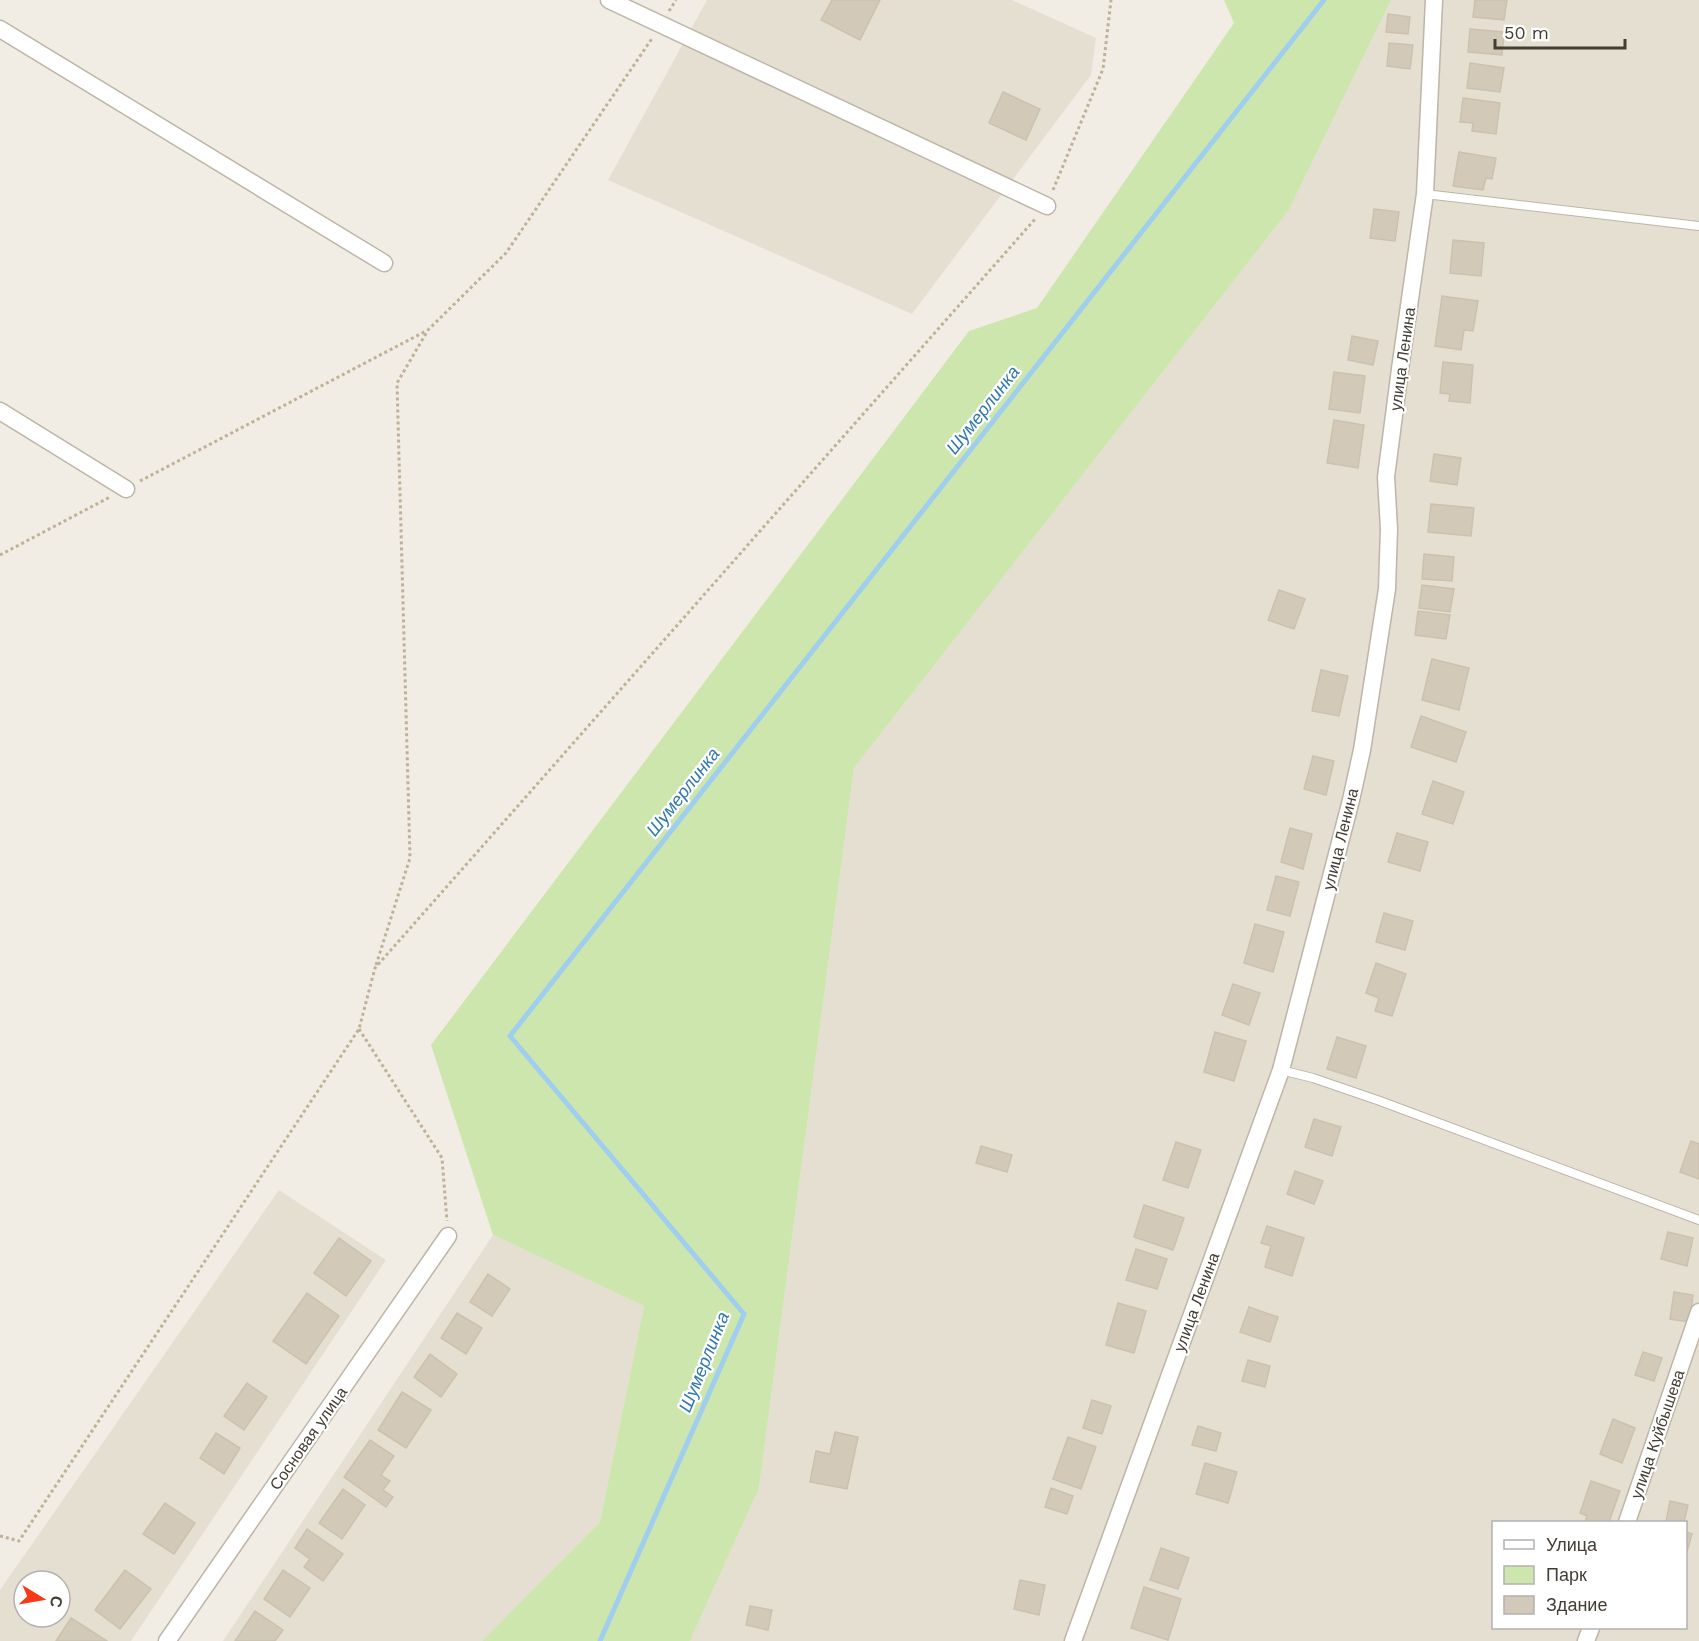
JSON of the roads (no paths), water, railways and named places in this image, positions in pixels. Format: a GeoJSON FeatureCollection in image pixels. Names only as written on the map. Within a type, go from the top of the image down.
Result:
{"type":"FeatureCollection","features":[{"type":"Feature","properties":{"kind":"street"},"geometry":{"type":"LineString","coordinates":[[609,0],[1047,206]]}},
{"type":"Feature","properties":{"kind":"street","name":"улица Ленина"},"geometry":{"type":"LineString","coordinates":[[1072,1641],[1281,1070],[1351,800],[1362,750],[1387,589],[1389,529],[1386,477],[1425,194],[1434,0]]}},
{"type":"Feature","properties":{"kind":"street"},"geometry":{"type":"LineString","coordinates":[[0,29],[384,263]]}},
{"type":"Feature","properties":{"kind":"street"},"geometry":{"type":"LineString","coordinates":[[0,411],[126,489]]}},
{"type":"Feature","properties":{"kind":"street","name":"Сосновая улица"},"geometry":{"type":"LineString","coordinates":[[167,1641],[448,1236]]}},
{"type":"Feature","properties":{"kind":"street","name":"улица Куйбышева"},"geometry":{"type":"LineString","coordinates":[[1627,1521],[1699,1312]]}},
{"type":"Feature","properties":{"kind":"lane"},"geometry":{"type":"LineString","coordinates":[[1425,194],[1699,226]]}},
{"type":"Feature","properties":{"kind":"lane"},"geometry":{"type":"LineString","coordinates":[[1281,1070],[1313,1078],[1380,1101],[1699,1220]]}},
{"type":"Feature","properties":{"kind":"waterway","name":"Шумерлинка"},"geometry":{"type":"LineString","coordinates":[[600,1641],[744,1314],[510,1036],[1324,0]]}}]}
